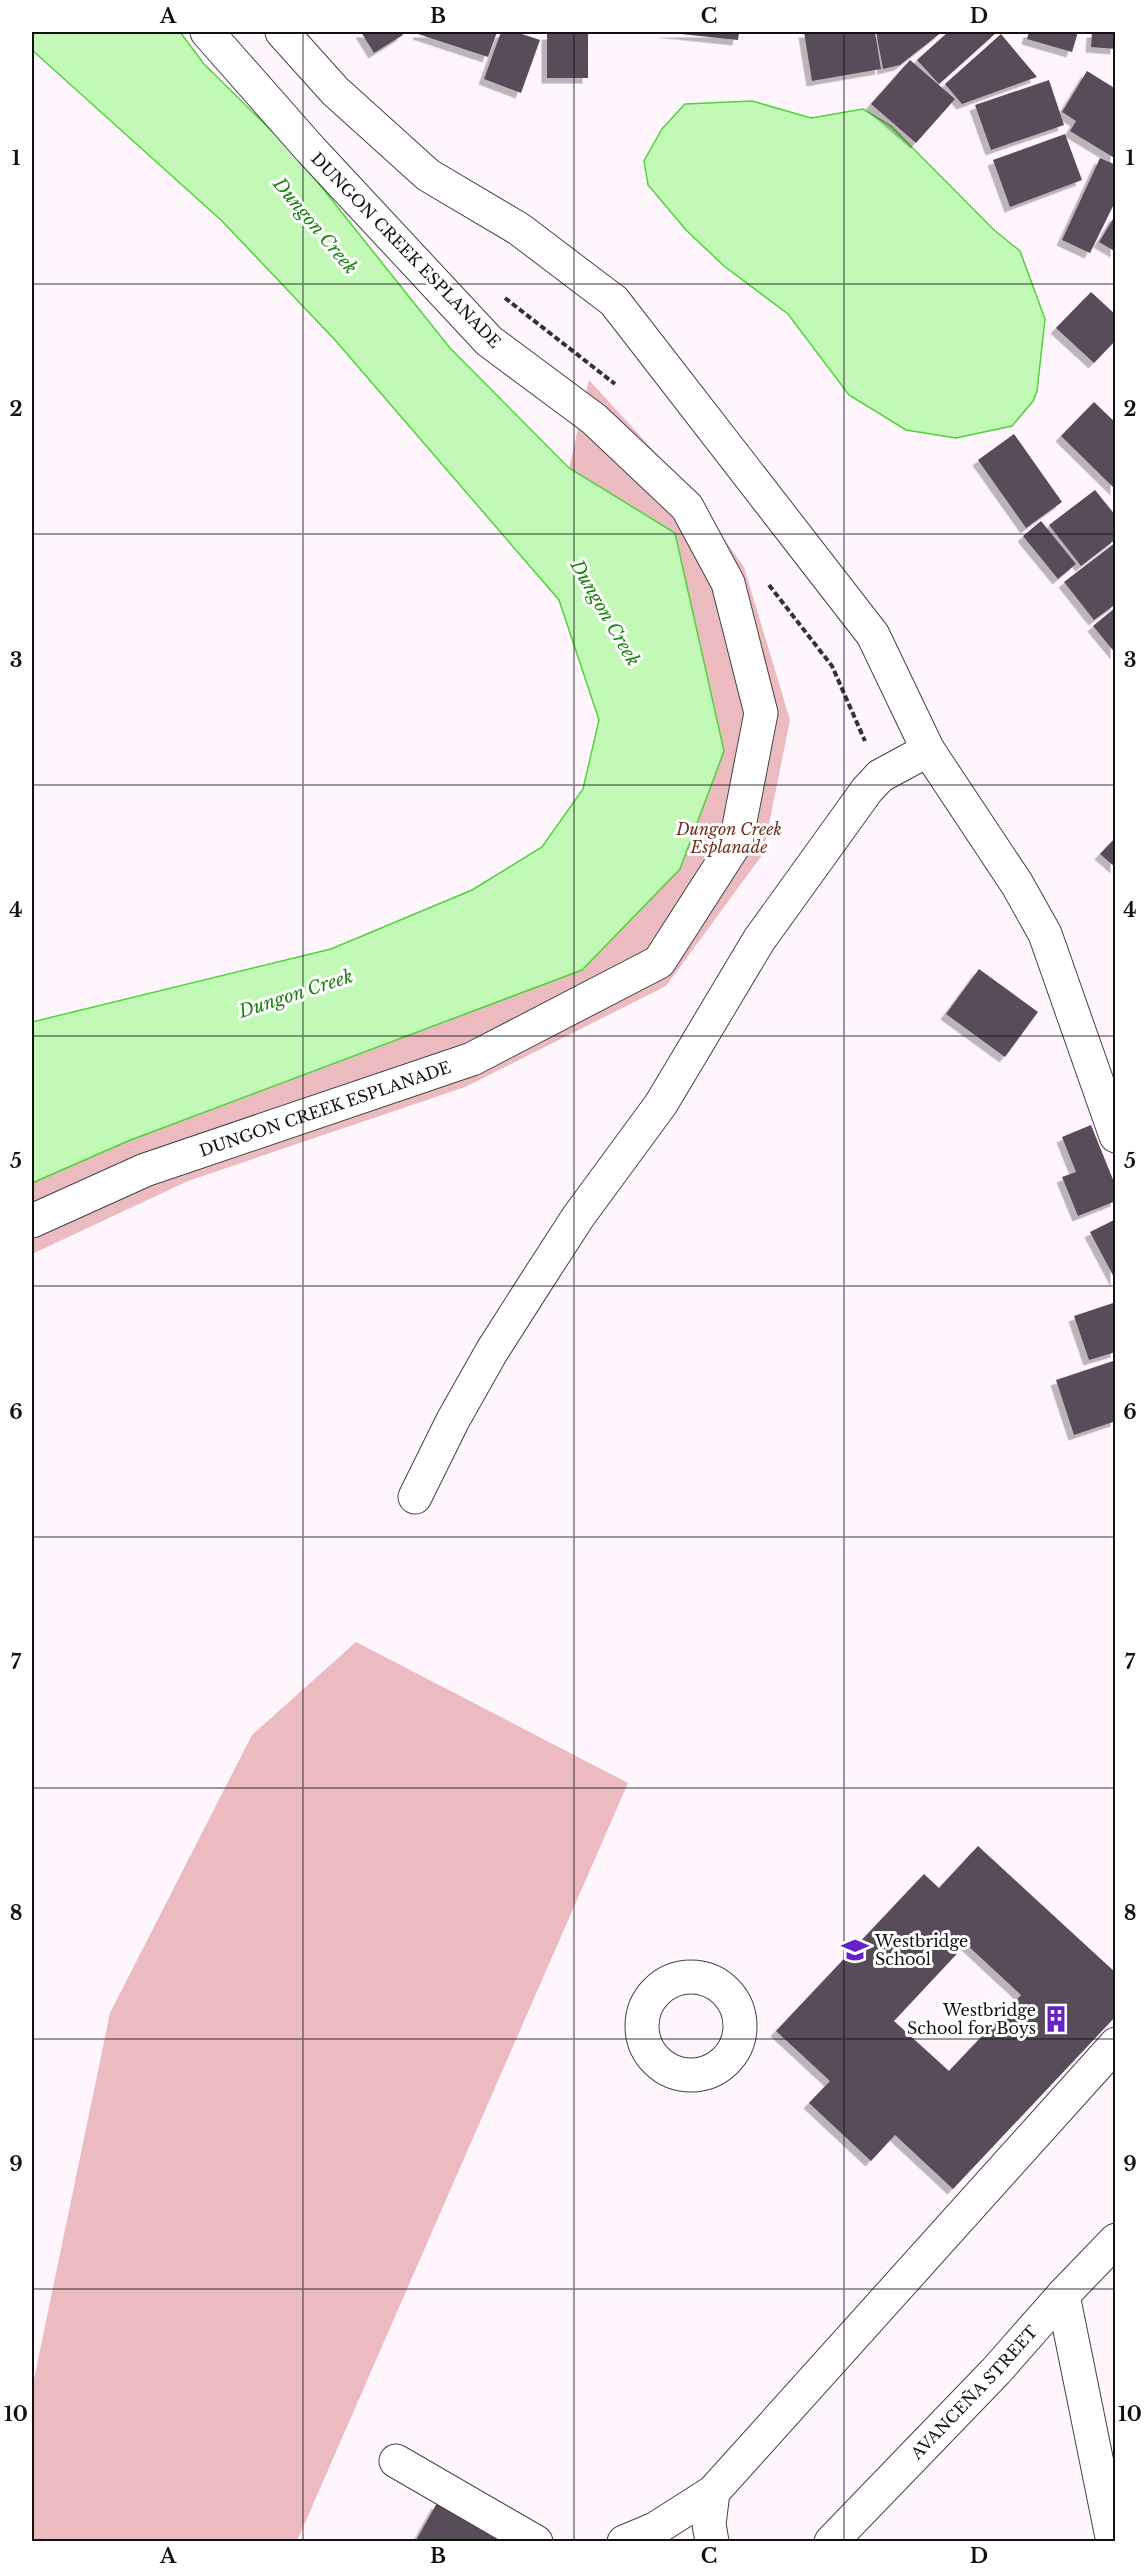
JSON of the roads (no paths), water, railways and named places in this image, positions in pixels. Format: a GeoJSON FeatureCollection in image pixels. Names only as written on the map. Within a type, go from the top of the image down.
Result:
{"type":"FeatureCollection","features":[{"type":"Feature","properties":{"kind":"street","name":"DUNGON CREEK ESPLANADE"},"geometry":{"type":"LineString","coordinates":[[32,1221],[145,1170],[472,1059],[659,962],[736,842],[761,713],[728,584],[687,507],[594,419],[489,341],[311,150],[207,32]]}},
{"type":"Feature","properties":{"kind":"street"},"geometry":{"type":"LineString","coordinates":[[282,32],[335,91],[428,175],[519,229],[614,301],[873,635],[928,750],[1017,884],[1045,934],[1116,1136]]}},
{"type":"Feature","properties":{"kind":"street"},"geometry":{"type":"LineString","coordinates":[[415,1497],[453,1420],[492,1351],[578,1216],[661,1104],[759,940],[867,790],[880,776],[928,750]]}},
{"type":"Feature","properties":{"kind":"street"},"geometry":{"type":"LineString","coordinates":[[624,2541],[655,2529],[713,2492],[1116,2044]]}},
{"type":"Feature","properties":{"kind":"street","name":"AVANCEÑA STREET"},"geometry":{"type":"LineString","coordinates":[[831,2541],[996,2371],[1063,2295],[1116,2240]]}},
{"type":"Feature","properties":{"kind":"street"},"geometry":{"type":"LineString","coordinates":[[1063,2295],[1113,2541]]}},
{"type":"Feature","properties":{"kind":"street"},"geometry":{"type":"LineString","coordinates":[[396,2461],[536,2541]]}},
{"type":"Feature","properties":{"kind":"street"},"geometry":{"type":"LineString","coordinates":[[712,2541],[709,2524],[713,2492]]}},
{"type":"Feature","properties":{"kind":"water","name":"Dungon Creek"},"geometry":{"type":"Polygon","coordinates":[[[32,32],[180,32],[204,64],[296,155],[450,348],[569,468],[675,533],[724,751],[680,869],[582,970],[128,1141],[32,1183],[32,1022],[331,949],[472,890],[542,847],[583,789],[599,720],[559,600],[335,340],[222,221],[32,50],[32,32]]]}},
{"type":"Feature","properties":{"kind":"water"},"geometry":{"type":"Polygon","coordinates":[[[752,101],[811,118],[863,109],[891,126],[994,230],[1020,251],[1045,319],[1037,391],[1033,401],[1012,426],[956,438],[906,430],[849,395],[788,314],[724,266],[686,230],[648,185],[644,161],[662,129],[685,104],[752,101]]]}},
{"type":"Feature","properties":{"kind":"place","name":"Westbridge School"},"geometry":{"type":"Point","coordinates":[855,1950]}},
{"type":"Feature","properties":{"kind":"place","name":"Westbridge School for Boys"},"geometry":{"type":"Point","coordinates":[1056,2019]}},
{"type":"Feature","properties":{"kind":"park label","name":"Dungon Creek Esplanade"},"geometry":{"type":"Point","coordinates":[729,838]}}]}
